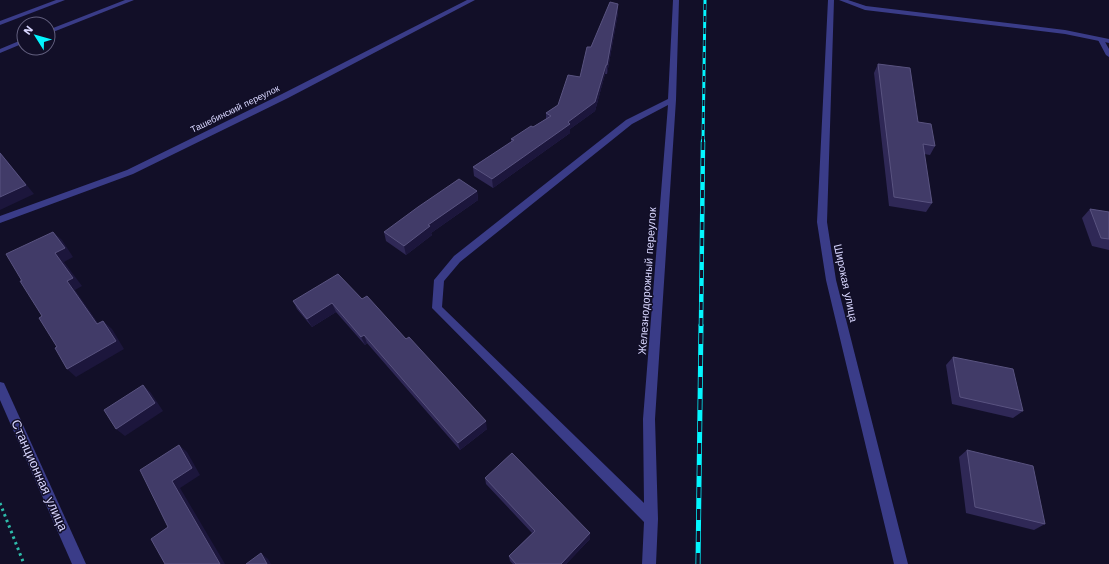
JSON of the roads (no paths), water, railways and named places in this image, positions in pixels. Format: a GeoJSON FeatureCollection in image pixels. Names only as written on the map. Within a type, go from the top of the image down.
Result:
{"type":"FeatureCollection","features":[{"type":"Feature","properties":{"kind":"street"},"geometry":{"type":"LineString","coordinates":[[0,23],[62,0]]}},
{"type":"Feature","properties":{"kind":"street"},"geometry":{"type":"LineString","coordinates":[[56,29],[130,0]]}},
{"type":"Feature","properties":{"kind":"street","name":"Ташебинский переулок"},"geometry":{"type":"LineString","coordinates":[[0,220],[130,172],[285,96],[472,0]]}},
{"type":"Feature","properties":{"kind":"street","name":"Железнодорожный переулок"},"geometry":{"type":"LineString","coordinates":[[649,564],[652,519],[649,419],[672,100],[676,0]]}},
{"type":"Feature","properties":{"kind":"street","name":"Широкая улица"},"geometry":{"type":"LineString","coordinates":[[831,0],[822,222],[831,280],[901,564]]}},
{"type":"Feature","properties":{"kind":"street"},"geometry":{"type":"LineString","coordinates":[[842,0],[865,8],[1065,32],[1105,41],[1109,55]]}},
{"type":"Feature","properties":{"kind":"street"},"geometry":{"type":"LineString","coordinates":[[0,51],[16,44]]}},
{"type":"Feature","properties":{"kind":"street"},"geometry":{"type":"LineString","coordinates":[[652,519],[438,308],[439,280],[457,259],[629,122],[672,100]]}},
{"type":"Feature","properties":{"kind":"street","name":"Станционная улица"},"geometry":{"type":"LineString","coordinates":[[0,387],[79,564]]}},
{"type":"Feature","properties":{"kind":"railway"},"geometry":{"type":"LineString","coordinates":[[703,142],[705,0]]}},
{"type":"Feature","properties":{"kind":"railway"},"geometry":{"type":"LineString","coordinates":[[701,326],[703,141]]}},
{"type":"Feature","properties":{"kind":"railway"},"geometry":{"type":"LineString","coordinates":[[698,564],[701,325]]}}]}
